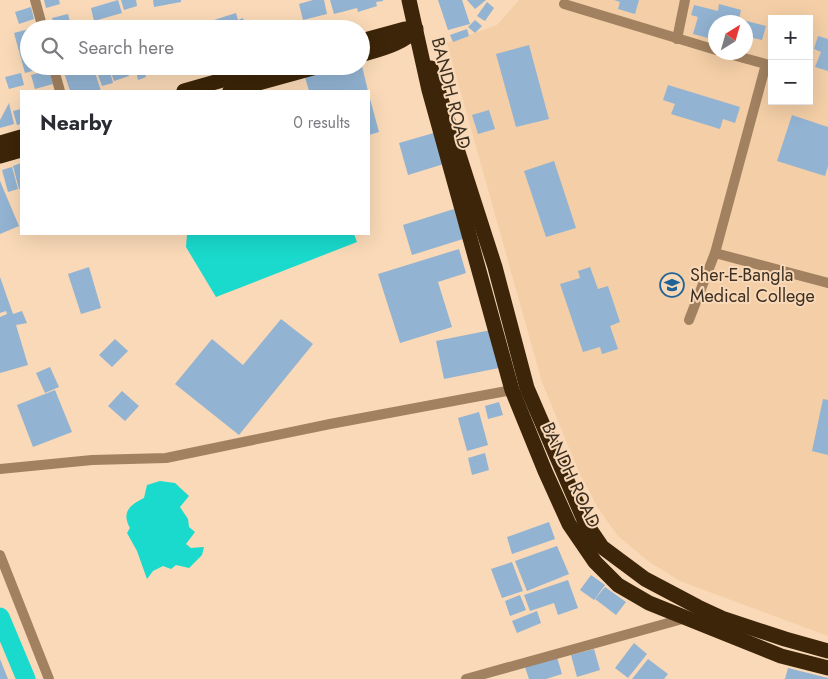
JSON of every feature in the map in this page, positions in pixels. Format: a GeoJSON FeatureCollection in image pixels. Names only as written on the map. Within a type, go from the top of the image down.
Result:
{"type":"FeatureCollection","features":[{"type":"Feature","properties":{"kind":"highway"},"geometry":{"type":"LineString","coordinates":[[409,0],[416,29]]}},
{"type":"Feature","properties":{"kind":"highway"},"geometry":{"type":"LineString","coordinates":[[370,38],[404,29],[416,29]]}},
{"type":"Feature","properties":{"kind":"highway"},"geometry":{"type":"LineString","coordinates":[[370,52],[410,36],[416,29]]}},
{"type":"Feature","properties":{"kind":"highway","name":"BANDH ROAD"},"geometry":{"type":"LineString","coordinates":[[416,29],[428,90],[512,390],[569,524],[595,562],[618,585],[649,602],[781,656],[828,668]]}},
{"type":"Feature","properties":{"kind":"highway","name":"BANDH ROAD"},"geometry":{"type":"LineString","coordinates":[[416,29],[439,88],[483,230],[527,388],[582,513],[602,547],[645,579],[724,619],[828,651]]}},
{"type":"Feature","properties":{"kind":"highway"},"geometry":{"type":"LineString","coordinates":[[188,90],[240,75]]}},
{"type":"Feature","properties":{"kind":"highway"},"geometry":{"type":"LineString","coordinates":[[234,90],[288,75]]}},
{"type":"Feature","properties":{"kind":"highway"},"geometry":{"type":"LineString","coordinates":[[0,143],[20,137]]}},
{"type":"Feature","properties":{"kind":"highway"},"geometry":{"type":"LineString","coordinates":[[0,156],[20,150]]}},
{"type":"Feature","properties":{"kind":"street"},"geometry":{"type":"LineString","coordinates":[[35,0],[41,20]]}},
{"type":"Feature","properties":{"kind":"street"},"geometry":{"type":"LineString","coordinates":[[677,39],[686,0]]}},
{"type":"Feature","properties":{"kind":"street"},"geometry":{"type":"LineString","coordinates":[[564,4],[708,48]]}},
{"type":"Feature","properties":{"kind":"street"},"geometry":{"type":"LineString","coordinates":[[689,320],[715,253],[766,64],[751,60]]}},
{"type":"Feature","properties":{"kind":"street"},"geometry":{"type":"LineString","coordinates":[[56,75],[60,90]]}},
{"type":"Feature","properties":{"kind":"street"},"geometry":{"type":"LineString","coordinates":[[715,253],[828,283]]}},
{"type":"Feature","properties":{"kind":"street"},"geometry":{"type":"LineString","coordinates":[[0,469],[92,460],[166,458],[330,424],[512,390]]}},
{"type":"Feature","properties":{"kind":"street"},"geometry":{"type":"LineString","coordinates":[[0,555],[49,679]]}},
{"type":"Feature","properties":{"kind":"street"},"geometry":{"type":"LineString","coordinates":[[466,679],[686,618]]}},
{"type":"Feature","properties":{"kind":"shaded area","name":"Sher-E-Bangla Medical College"},"geometry":{"type":"Polygon","coordinates":[[[519,0],[828,0],[828,636],[680,581],[648,561],[618,536],[598,508],[579,472],[542,382],[447,43],[497,25],[519,0]]]}},
{"type":"Feature","properties":{"kind":"water"},"geometry":{"type":"Polygon","coordinates":[[[187,235],[354,235],[357,242],[216,297],[186,247],[187,235]]]}},
{"type":"Feature","properties":{"kind":"water"},"geometry":{"type":"Polygon","coordinates":[[[160,481],[175,483],[189,496],[180,507],[188,519],[189,527],[195,532],[186,544],[191,548],[204,547],[202,555],[189,568],[176,565],[171,569],[163,566],[153,571],[147,579],[137,551],[127,533],[130,528],[126,518],[131,506],[144,498],[147,485],[160,481]]]}},
{"type":"Feature","properties":{"kind":"building"},"geometry":{"type":"Polygon","coordinates":[[[44,0],[59,0],[60,4],[46,8],[44,0]]]}},
{"type":"Feature","properties":{"kind":"building"},"geometry":{"type":"Polygon","coordinates":[[[118,0],[122,13],[94,20],[91,8],[118,0]]]}},
{"type":"Feature","properties":{"kind":"building"},"geometry":{"type":"Polygon","coordinates":[[[121,0],[136,0],[137,6],[124,10],[121,0]]]}},
{"type":"Feature","properties":{"kind":"building"},"geometry":{"type":"Polygon","coordinates":[[[153,0],[181,0],[181,2],[154,7],[153,0]]]}},
{"type":"Feature","properties":{"kind":"building"},"geometry":{"type":"Polygon","coordinates":[[[313,0],[324,0],[327,14],[303,20],[299,4],[313,0]]]}},
{"type":"Feature","properties":{"kind":"building"},"geometry":{"type":"Polygon","coordinates":[[[330,0],[383,1],[376,2],[377,6],[358,12],[357,8],[334,14],[330,0]]]}},
{"type":"Feature","properties":{"kind":"building"},"geometry":{"type":"Polygon","coordinates":[[[438,0],[462,0],[470,24],[448,30],[438,0]]]}},
{"type":"Feature","properties":{"kind":"building"},"geometry":{"type":"Polygon","coordinates":[[[467,0],[486,0],[475,9],[467,0]]]}},
{"type":"Feature","properties":{"kind":"building"},"geometry":{"type":"Polygon","coordinates":[[[614,0],[639,0],[635,14],[618,9],[620,2],[614,0]]]}},
{"type":"Feature","properties":{"kind":"building"},"geometry":{"type":"Polygon","coordinates":[[[487,2],[494,8],[485,21],[477,16],[487,2]]]}},
{"type":"Feature","properties":{"kind":"building"},"geometry":{"type":"Polygon","coordinates":[[[719,4],[741,10],[740,15],[708,15],[708,38],[693,34],[698,17],[691,15],[694,5],[718,11],[719,4]]]}},
{"type":"Feature","properties":{"kind":"building"},"geometry":{"type":"Polygon","coordinates":[[[31,7],[34,19],[20,20],[19,24],[15,12],[31,7]]]}},
{"type":"Feature","properties":{"kind":"building"},"geometry":{"type":"Polygon","coordinates":[[[236,13],[238,20],[214,20],[236,13]]]}},
{"type":"Feature","properties":{"kind":"building"},"geometry":{"type":"Polygon","coordinates":[[[68,14],[70,20],[52,20],[52,18],[68,14]]]}},
{"type":"Feature","properties":{"kind":"building"},"geometry":{"type":"Polygon","coordinates":[[[475,20],[482,26],[475,33],[468,27],[475,20]]]}},
{"type":"Feature","properties":{"kind":"building"},"geometry":{"type":"Polygon","coordinates":[[[753,23],[766,26],[762,40],[753,38],[753,23]]]}},
{"type":"Feature","properties":{"kind":"building"},"geometry":{"type":"Polygon","coordinates":[[[467,29],[469,36],[453,42],[450,35],[467,29]]]}},
{"type":"Feature","properties":{"kind":"building"},"geometry":{"type":"Polygon","coordinates":[[[20,31],[20,55],[14,33],[20,31]]]}},
{"type":"Feature","properties":{"kind":"building"},"geometry":{"type":"Polygon","coordinates":[[[818,36],[828,39],[828,71],[815,67],[821,52],[814,49],[818,36]]]}},
{"type":"Feature","properties":{"kind":"building"},"geometry":{"type":"Polygon","coordinates":[[[529,45],[549,119],[516,127],[496,54],[529,45]]]}},
{"type":"Feature","properties":{"kind":"building"},"geometry":{"type":"Polygon","coordinates":[[[20,73],[24,85],[9,89],[5,77],[20,73]]]}},
{"type":"Feature","properties":{"kind":"building"},"geometry":{"type":"Polygon","coordinates":[[[31,75],[50,75],[53,84],[35,89],[31,75]]]}},
{"type":"Feature","properties":{"kind":"building"},"geometry":{"type":"Polygon","coordinates":[[[65,75],[96,75],[101,90],[70,90],[65,75]]]}},
{"type":"Feature","properties":{"kind":"building"},"geometry":{"type":"Polygon","coordinates":[[[98,75],[111,75],[113,83],[102,86],[98,75]]]}},
{"type":"Feature","properties":{"kind":"building"},"geometry":{"type":"Polygon","coordinates":[[[112,75],[129,76],[114,81],[112,75]]]}},
{"type":"Feature","properties":{"kind":"building"},"geometry":{"type":"Polygon","coordinates":[[[137,75],[145,75],[146,77],[138,80],[137,75]]]}},
{"type":"Feature","properties":{"kind":"building"},"geometry":{"type":"Polygon","coordinates":[[[311,75],[364,75],[368,90],[309,90],[305,77],[311,75]]]}},
{"type":"Feature","properties":{"kind":"building"},"geometry":{"type":"Polygon","coordinates":[[[668,85],[740,107],[735,123],[723,119],[720,129],[671,114],[675,104],[663,100],[668,85]]]}},
{"type":"Feature","properties":{"kind":"building"},"geometry":{"type":"Polygon","coordinates":[[[370,99],[379,132],[370,135],[370,99]]]}},
{"type":"Feature","properties":{"kind":"building"},"geometry":{"type":"Polygon","coordinates":[[[9,103],[14,124],[0,128],[0,120],[9,103]]]}},
{"type":"Feature","properties":{"kind":"building"},"geometry":{"type":"Polygon","coordinates":[[[20,109],[20,124],[17,125],[13,111],[20,109]]]}},
{"type":"Feature","properties":{"kind":"building"},"geometry":{"type":"Polygon","coordinates":[[[489,110],[495,129],[478,134],[472,115],[489,110]]]}},
{"type":"Feature","properties":{"kind":"building"},"geometry":{"type":"Polygon","coordinates":[[[792,115],[828,127],[828,166],[825,176],[777,161],[792,115]]]}},
{"type":"Feature","properties":{"kind":"building"},"geometry":{"type":"Polygon","coordinates":[[[437,132],[447,163],[408,175],[399,143],[437,132]]]}},
{"type":"Feature","properties":{"kind":"building"},"geometry":{"type":"Polygon","coordinates":[[[554,161],[576,228],[546,237],[524,171],[554,161]]]}},
{"type":"Feature","properties":{"kind":"building"},"geometry":{"type":"Polygon","coordinates":[[[20,163],[20,189],[19,189],[13,166],[20,163]]]}},
{"type":"Feature","properties":{"kind":"building"},"geometry":{"type":"Polygon","coordinates":[[[12,167],[18,189],[8,192],[2,170],[12,167]]]}},
{"type":"Feature","properties":{"kind":"building"},"geometry":{"type":"Polygon","coordinates":[[[0,181],[19,226],[0,234],[0,181]]]}},
{"type":"Feature","properties":{"kind":"building"},"geometry":{"type":"Polygon","coordinates":[[[454,209],[463,239],[412,255],[403,225],[454,209]]]}},
{"type":"Feature","properties":{"kind":"building"},"geometry":{"type":"Polygon","coordinates":[[[459,249],[466,273],[438,282],[452,327],[400,343],[378,274],[459,249]]]}},
{"type":"Feature","properties":{"kind":"building"},"geometry":{"type":"Polygon","coordinates":[[[89,267],[101,308],[81,314],[68,274],[89,267]]]}},
{"type":"Feature","properties":{"kind":"building"},"geometry":{"type":"Polygon","coordinates":[[[590,267],[598,289],[608,286],[620,322],[610,326],[618,349],[602,354],[600,347],[583,352],[560,284],[580,278],[578,271],[590,267]]]}},
{"type":"Feature","properties":{"kind":"building"},"geometry":{"type":"Polygon","coordinates":[[[0,277],[13,314],[22,311],[27,323],[16,325],[28,365],[0,373],[0,317],[7,314],[6,311],[0,313],[0,277]]]}},
{"type":"Feature","properties":{"kind":"building"},"geometry":{"type":"Polygon","coordinates":[[[281,319],[313,344],[239,435],[175,384],[212,339],[243,365],[281,319]]]}},
{"type":"Feature","properties":{"kind":"building"},"geometry":{"type":"Polygon","coordinates":[[[491,330],[499,368],[444,379],[436,341],[491,330]]]}},
{"type":"Feature","properties":{"kind":"building"},"geometry":{"type":"Polygon","coordinates":[[[115,339],[128,351],[112,367],[99,355],[115,339]]]}},
{"type":"Feature","properties":{"kind":"building"},"geometry":{"type":"Polygon","coordinates":[[[50,367],[59,387],[45,393],[36,373],[50,367]]]}},
{"type":"Feature","properties":{"kind":"building"},"geometry":{"type":"Polygon","coordinates":[[[55,390],[72,432],[33,447],[17,405],[55,390]]]}},
{"type":"Feature","properties":{"kind":"building"},"geometry":{"type":"Polygon","coordinates":[[[122,391],[139,406],[125,421],[108,406],[122,391]]]}},
{"type":"Feature","properties":{"kind":"building"},"geometry":{"type":"Polygon","coordinates":[[[823,399],[828,400],[828,455],[812,451],[823,399]]]}},
{"type":"Feature","properties":{"kind":"building"},"geometry":{"type":"Polygon","coordinates":[[[499,402],[503,415],[488,419],[485,406],[499,402]]]}},
{"type":"Feature","properties":{"kind":"building"},"geometry":{"type":"Polygon","coordinates":[[[479,412],[488,445],[467,451],[458,418],[479,412]]]}},
{"type":"Feature","properties":{"kind":"building"},"geometry":{"type":"Polygon","coordinates":[[[485,453],[489,470],[472,475],[468,458],[485,453]]]}},
{"type":"Feature","properties":{"kind":"building"},"geometry":{"type":"Polygon","coordinates":[[[549,522],[555,539],[512,554],[507,537],[549,522]]]}},
{"type":"Feature","properties":{"kind":"building"},"geometry":{"type":"Polygon","coordinates":[[[557,546],[569,574],[527,591],[515,561],[557,546]]]}},
{"type":"Feature","properties":{"kind":"building"},"geometry":{"type":"Polygon","coordinates":[[[512,562],[523,591],[502,598],[491,569],[512,562]]]}},
{"type":"Feature","properties":{"kind":"building"},"geometry":{"type":"Polygon","coordinates":[[[591,575],[605,585],[594,600],[580,590],[591,575]]]}},
{"type":"Feature","properties":{"kind":"building"},"geometry":{"type":"Polygon","coordinates":[[[568,580],[578,608],[558,615],[554,603],[530,611],[524,595],[568,580]]]}},
{"type":"Feature","properties":{"kind":"building"},"geometry":{"type":"Polygon","coordinates":[[[605,587],[626,602],[616,615],[595,599],[605,587]]]}},
{"type":"Feature","properties":{"kind":"building"},"geometry":{"type":"Polygon","coordinates":[[[520,595],[526,610],[510,616],[505,601],[520,595]]]}},
{"type":"Feature","properties":{"kind":"building"},"geometry":{"type":"Polygon","coordinates":[[[537,611],[541,623],[517,633],[512,621],[537,611]]]}},
{"type":"Feature","properties":{"kind":"building"},"geometry":{"type":"Polygon","coordinates":[[[634,643],[647,654],[628,678],[615,668],[634,643]]]}},
{"type":"Feature","properties":{"kind":"building"},"geometry":{"type":"Polygon","coordinates":[[[594,649],[600,670],[577,677],[571,655],[594,649]]]}},
{"type":"Feature","properties":{"kind":"building"},"geometry":{"type":"Polygon","coordinates":[[[556,654],[562,674],[546,679],[529,679],[524,664],[556,654]]]}},
{"type":"Feature","properties":{"kind":"building"},"geometry":{"type":"Polygon","coordinates":[[[0,659],[8,679],[0,679],[0,659]]]}},
{"type":"Feature","properties":{"kind":"building"},"geometry":{"type":"Polygon","coordinates":[[[648,659],[668,674],[664,679],[632,679],[648,659]]]}},
{"type":"Feature","properties":{"kind":"building"},"geometry":{"type":"Polygon","coordinates":[[[788,668],[828,678],[828,679],[785,679],[788,668]]]}},
{"type":"Feature","properties":{"kind":"waterway"},"geometry":{"type":"LineString","coordinates":[[0,617],[26,679]]}},
{"type":"Feature","properties":{"kind":"place","name":"Sher-E-Bangla Medical College"},"geometry":{"type":"Point","coordinates":[672,285]}}]}
